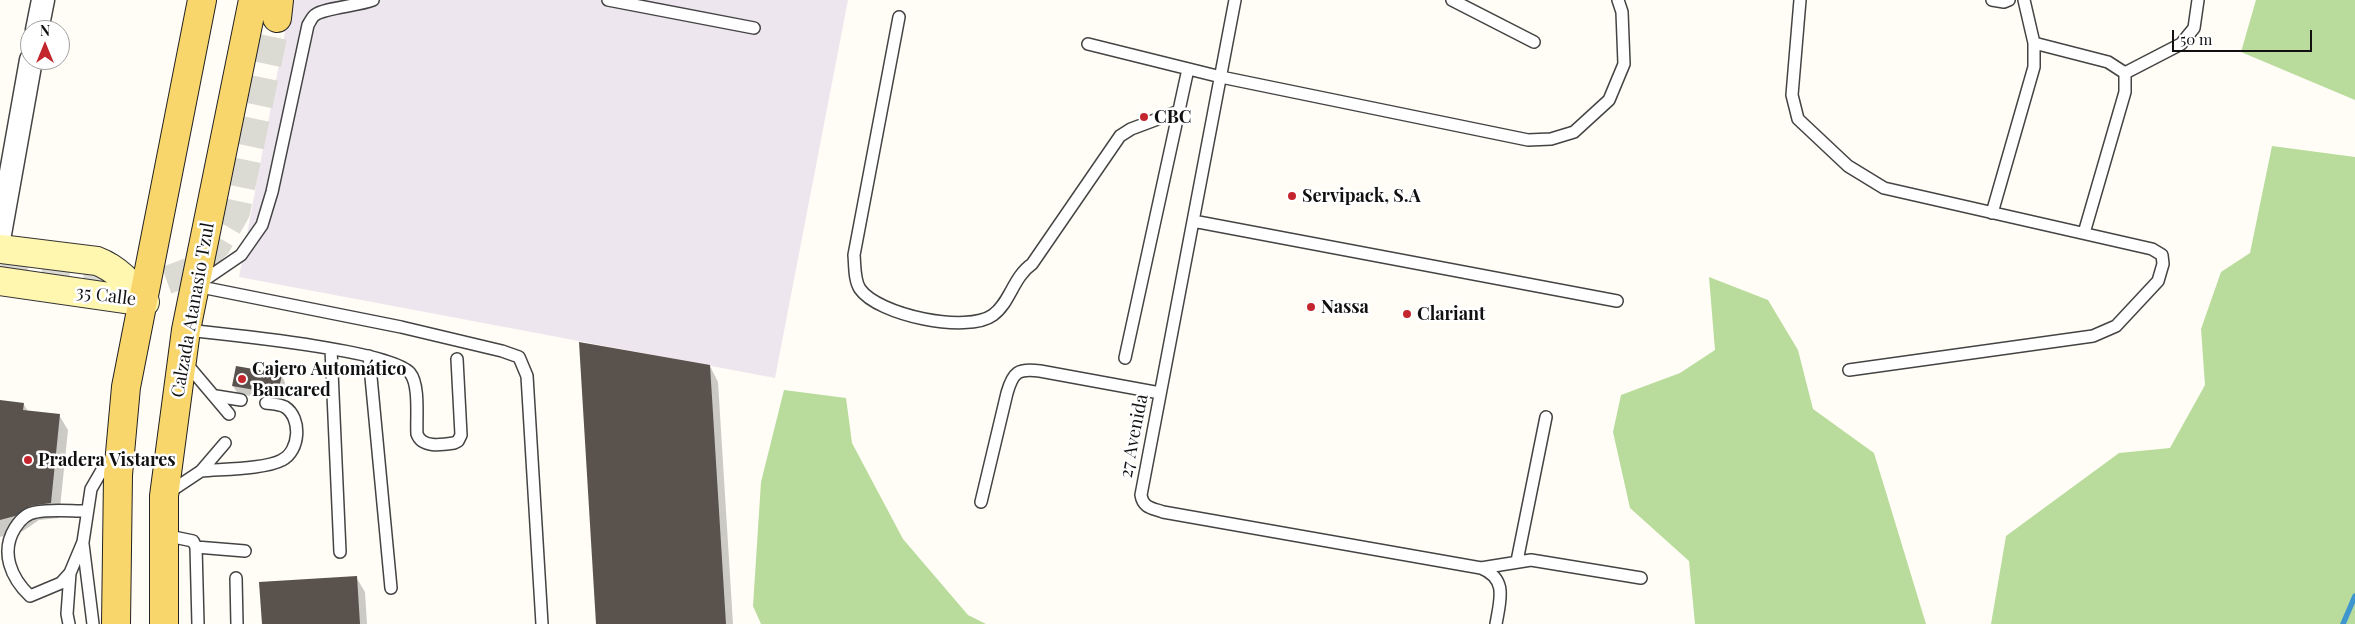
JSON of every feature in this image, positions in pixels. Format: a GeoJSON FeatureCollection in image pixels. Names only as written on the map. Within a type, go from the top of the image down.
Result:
{"type":"FeatureCollection","features":[{"type":"Feature","properties":{"kind":"main road"},"geometry":{"type":"LineString","coordinates":[[116,624],[120,463],[126,387],[145,302],[202,0]]}},
{"type":"Feature","properties":{"kind":"main road","name":"Calzada Atanasio Tzul"},"geometry":{"type":"LineString","coordinates":[[164,624],[164,496],[186,330],[253,0]]}},
{"type":"Feature","properties":{"kind":"street"},"geometry":{"type":"LineString","coordinates":[[39,20],[43,0]]}},
{"type":"Feature","properties":{"kind":"street"},"geometry":{"type":"LineString","coordinates":[[0,234],[29,70]]}},
{"type":"Feature","properties":{"kind":"street","name":"35 Calle"},"geometry":{"type":"LineString","coordinates":[[0,249],[96,261],[111,267],[122,275],[145,302]]}},
{"type":"Feature","properties":{"kind":"street","name":"35 Calle"},"geometry":{"type":"LineString","coordinates":[[0,281],[145,302]]}},
{"type":"Feature","properties":{"kind":"lane"},"geometry":{"type":"LineString","coordinates":[[196,286],[241,254],[262,225],[272,192],[308,25],[311,20],[314,16],[327,10],[357,6],[373,0]]}},
{"type":"Feature","properties":{"kind":"lane"},"geometry":{"type":"LineString","coordinates":[[608,0],[754,28]]}},
{"type":"Feature","properties":{"kind":"lane","name":"27 Avenida"},"geometry":{"type":"LineString","coordinates":[[1235,0],[1141,495],[1142,502],[1146,506],[1163,512],[1481,568],[1494,573],[1500,584],[1496,624]]}},
{"type":"Feature","properties":{"kind":"lane"},"geometry":{"type":"LineString","coordinates":[[1452,0],[1534,42]]}},
{"type":"Feature","properties":{"kind":"lane"},"geometry":{"type":"LineString","coordinates":[[1088,44],[1221,77],[1528,140],[1550,140],[1574,132],[1609,100],[1624,64],[1622,12],[1618,0]]}},
{"type":"Feature","properties":{"kind":"lane"},"geometry":{"type":"LineString","coordinates":[[1800,0],[1792,95],[1798,119],[1848,166],[1884,188],[2152,249],[2162,255],[2163,264],[2158,281],[2116,326],[2093,336],[1849,370]]}},
{"type":"Feature","properties":{"kind":"lane"},"geometry":{"type":"LineString","coordinates":[[1992,0],[2004,2],[2009,0]]}},
{"type":"Feature","properties":{"kind":"lane"},"geometry":{"type":"LineString","coordinates":[[1992,212],[2034,67],[2034,43],[2024,0]]}},
{"type":"Feature","properties":{"kind":"lane"},"geometry":{"type":"LineString","coordinates":[[2125,73],[2181,44],[2194,28],[2198,0]]}},
{"type":"Feature","properties":{"kind":"lane"},"geometry":{"type":"LineString","coordinates":[[899,17],[854,255],[855,274],[860,288],[877,303],[911,316],[969,324],[993,315],[1021,271],[1032,264],[1120,136],[1131,129],[1179,111]]}},
{"type":"Feature","properties":{"kind":"lane"},"geometry":{"type":"LineString","coordinates":[[2034,43],[2108,62],[2125,73]]}},
{"type":"Feature","properties":{"kind":"lane"},"geometry":{"type":"LineString","coordinates":[[1125,358],[1188,69]]}},
{"type":"Feature","properties":{"kind":"lane"},"geometry":{"type":"LineString","coordinates":[[2084,233],[2125,92],[2125,73]]}},
{"type":"Feature","properties":{"kind":"lane"},"geometry":{"type":"LineString","coordinates":[[1193,221],[1618,302]]}},
{"type":"Feature","properties":{"kind":"lane"},"geometry":{"type":"LineString","coordinates":[[196,286],[401,327],[502,351],[519,357],[527,376],[542,624]]}},
{"type":"Feature","properties":{"kind":"lane"},"geometry":{"type":"LineString","coordinates":[[186,330],[267,338],[369,356],[395,363],[410,373],[416,391],[417,434],[419,440],[425,444],[454,443],[461,436],[456,359]]}},
{"type":"Feature","properties":{"kind":"lane"},"geometry":{"type":"LineString","coordinates":[[331,349],[340,552]]}},
{"type":"Feature","properties":{"kind":"lane"},"geometry":{"type":"LineString","coordinates":[[369,356],[392,588]]}},
{"type":"Feature","properties":{"kind":"lane"},"geometry":{"type":"LineString","coordinates":[[183,360],[230,414]]}},
{"type":"Feature","properties":{"kind":"lane"},"geometry":{"type":"LineString","coordinates":[[981,502],[1007,393],[1012,377],[1021,371],[1040,371],[1160,393]]}},
{"type":"Feature","properties":{"kind":"lane"},"geometry":{"type":"LineString","coordinates":[[216,396],[241,400]]}},
{"type":"Feature","properties":{"kind":"lane"},"geometry":{"type":"LineString","coordinates":[[201,471],[270,464],[287,458],[292,451],[296,434],[296,420],[284,407],[266,403]]}},
{"type":"Feature","properties":{"kind":"lane"},"geometry":{"type":"LineString","coordinates":[[1517,561],[1546,417]]}},
{"type":"Feature","properties":{"kind":"lane"},"geometry":{"type":"LineString","coordinates":[[164,496],[201,471],[225,443]]}},
{"type":"Feature","properties":{"kind":"lane"},"geometry":{"type":"LineString","coordinates":[[93,624],[83,542],[86,511],[91,489],[102,470],[120,463]]}},
{"type":"Feature","properties":{"kind":"lane"},"geometry":{"type":"LineString","coordinates":[[70,573],[61,583],[30,596],[18,585],[11,573],[8,561],[8,544],[17,524],[35,512],[86,511]]}},
{"type":"Feature","properties":{"kind":"lane"},"geometry":{"type":"LineString","coordinates":[[164,535],[192,540],[196,547],[198,624]]}},
{"type":"Feature","properties":{"kind":"lane"},"geometry":{"type":"LineString","coordinates":[[69,624],[66,614],[70,573],[83,542]]}},
{"type":"Feature","properties":{"kind":"lane"},"geometry":{"type":"LineString","coordinates":[[196,547],[245,551]]}},
{"type":"Feature","properties":{"kind":"lane"},"geometry":{"type":"LineString","coordinates":[[1481,568],[1532,560],[1641,578]]}},
{"type":"Feature","properties":{"kind":"lane"},"geometry":{"type":"LineString","coordinates":[[236,578],[237,624]]}},
{"type":"Feature","properties":{"kind":"shaded area"},"geometry":{"type":"Polygon","coordinates":[[[291,0],[848,0],[775,378],[239,277],[291,0]]]}},
{"type":"Feature","properties":{"kind":"green space"},"geometry":{"type":"Polygon","coordinates":[[[2256,0],[2355,0],[2355,100],[2241,52],[2256,0]]]}},
{"type":"Feature","properties":{"kind":"green space"},"geometry":{"type":"Polygon","coordinates":[[[2272,146],[2355,157],[2355,624],[1991,624],[2006,536],[2119,453],[2170,448],[2205,385],[2201,329],[2221,272],[2250,253],[2272,146]]]}},
{"type":"Feature","properties":{"kind":"green space"},"geometry":{"type":"Polygon","coordinates":[[[1709,277],[1768,300],[1798,350],[1813,409],[1874,453],[1926,624],[1695,624],[1689,561],[1630,508],[1613,432],[1621,395],[1680,373],[1715,350],[1709,277]]]}},
{"type":"Feature","properties":{"kind":"green space"},"geometry":{"type":"Polygon","coordinates":[[[784,390],[846,398],[852,443],[903,539],[968,615],[986,624],[761,624],[753,606],[761,482],[784,390]]]}},
{"type":"Feature","properties":{"kind":"building"},"geometry":{"type":"Polygon","coordinates":[[[579,342],[710,365],[726,624],[596,624],[579,342]]]}},
{"type":"Feature","properties":{"kind":"building"},"geometry":{"type":"Polygon","coordinates":[[[236,366],[282,374],[278,394],[232,386],[236,366]]]}},
{"type":"Feature","properties":{"kind":"building","name":"Pradera Vistares"},"geometry":{"type":"Polygon","coordinates":[[[0,400],[24,403],[23,410],[60,414],[51,503],[30,506],[15,516],[0,520],[0,400]]]}},
{"type":"Feature","properties":{"kind":"building"},"geometry":{"type":"Polygon","coordinates":[[[357,576],[360,624],[262,624],[259,582],[357,576]]]}},
{"type":"Feature","properties":{"kind":"waterway"},"geometry":{"type":"LineString","coordinates":[[2343,624],[2355,596]]}},
{"type":"Feature","properties":{"kind":"tunnel"},"geometry":{"type":"LineString","coordinates":[[0,267],[102,281],[159,283],[189,272],[217,245],[236,212],[277,18]]}},
{"type":"Feature","properties":{"kind":"place","name":"CBC"},"geometry":{"type":"Point","coordinates":[1144,117]}},
{"type":"Feature","properties":{"kind":"place","name":"Servipack, S.A"},"geometry":{"type":"Point","coordinates":[1292,196]}},
{"type":"Feature","properties":{"kind":"place","name":"Nassa"},"geometry":{"type":"Point","coordinates":[1311,307]}},
{"type":"Feature","properties":{"kind":"place","name":"Clariant"},"geometry":{"type":"Point","coordinates":[1407,314]}},
{"type":"Feature","properties":{"kind":"place","name":"Cajero Automático Bancared"},"geometry":{"type":"Point","coordinates":[242,379]}},
{"type":"Feature","properties":{"kind":"place","name":"Pradera Vistares"},"geometry":{"type":"Point","coordinates":[28,460]}}]}
